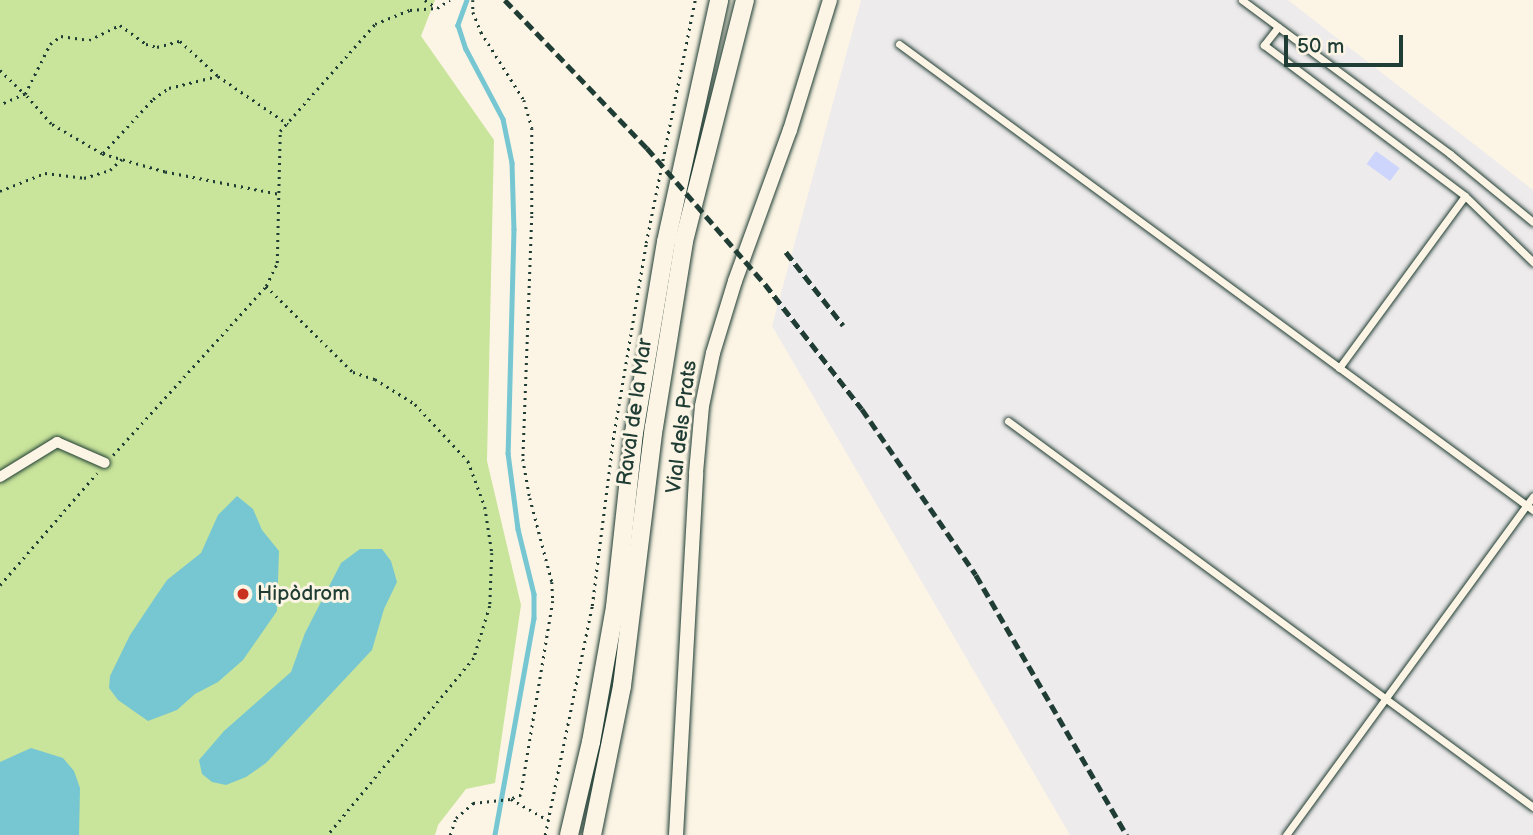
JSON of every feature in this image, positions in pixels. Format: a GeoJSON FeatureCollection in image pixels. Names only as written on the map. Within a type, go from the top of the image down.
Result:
{"type":"FeatureCollection","features":[{"type":"Feature","properties":{"kind":"street","name":"Raval de la Mar"},"geometry":{"type":"LineString","coordinates":[[569,835],[591,741],[615,607],[634,432],[664,256],[719,0]]}},
{"type":"Feature","properties":{"kind":"street","name":"Raval de la Mar"},"geometry":{"type":"LineString","coordinates":[[592,835],[621,686],[654,427],[684,241],[745,0]]}},
{"type":"Feature","properties":{"kind":"street","name":"Vial dels Prats"},"geometry":{"type":"LineString","coordinates":[[676,835],[694,500],[702,406],[713,353],[790,130],[830,0]]}},
{"type":"Feature","properties":{"kind":"street"},"geometry":{"type":"LineString","coordinates":[[0,477],[57,442],[105,463]]}},
{"type":"Feature","properties":{"kind":"lane"},"geometry":{"type":"LineString","coordinates":[[1242,0],[1450,154],[1533,222]]}},
{"type":"Feature","properties":{"kind":"lane"},"geometry":{"type":"LineString","coordinates":[[1278,27],[1264,45],[1465,196],[1533,262]]}},
{"type":"Feature","properties":{"kind":"lane"},"geometry":{"type":"LineString","coordinates":[[899,44],[1530,508]]}},
{"type":"Feature","properties":{"kind":"lane"},"geometry":{"type":"LineString","coordinates":[[1339,368],[1465,196]]}},
{"type":"Feature","properties":{"kind":"lane"},"geometry":{"type":"LineString","coordinates":[[1009,421],[1533,807]]}},
{"type":"Feature","properties":{"kind":"lane"},"geometry":{"type":"LineString","coordinates":[[1286,835],[1530,508],[1533,496]]}},
{"type":"Feature","properties":{"kind":"path"},"geometry":{"type":"LineString","coordinates":[[425,0],[437,8]]}},
{"type":"Feature","properties":{"kind":"path"},"geometry":{"type":"LineString","coordinates":[[0,585],[105,463],[266,286],[277,263],[280,131],[375,24],[410,10],[437,8],[450,0]]}},
{"type":"Feature","properties":{"kind":"path"},"geometry":{"type":"LineString","coordinates":[[450,835],[456,818],[473,803],[522,795],[553,601],[552,582],[530,498],[523,459],[533,216],[532,128],[524,100],[481,32],[473,12],[473,0]]}},
{"type":"Feature","properties":{"kind":"path"},"geometry":{"type":"LineString","coordinates":[[0,105],[24,94],[50,44],[61,36],[89,40],[120,24],[146,44],[157,47],[180,41],[218,76],[288,124]]}},
{"type":"Feature","properties":{"kind":"path"},"geometry":{"type":"LineString","coordinates":[[0,70],[51,124],[102,153],[165,172],[277,194]]}},
{"type":"Feature","properties":{"kind":"path"},"geometry":{"type":"LineString","coordinates":[[102,153],[152,99],[169,88],[218,76]]}},
{"type":"Feature","properties":{"kind":"path"},"geometry":{"type":"LineString","coordinates":[[0,191],[45,173],[84,178],[110,170],[122,159]]}},
{"type":"Feature","properties":{"kind":"path"},"geometry":{"type":"LineString","coordinates":[[266,286],[353,372],[375,379],[415,404],[468,461],[485,507],[492,554],[490,606],[474,658],[328,835]]}},
{"type":"Feature","properties":{"kind":"path"},"geometry":{"type":"LineString","coordinates":[[510,799],[548,820]]}},
{"type":"Feature","properties":{"kind":"shaded area"},"geometry":{"type":"Polygon","coordinates":[[[861,0],[1288,0],[1533,190],[1533,835],[1070,835],[772,326],[861,0]]]}},
{"type":"Feature","properties":{"kind":"green space"},"geometry":{"type":"Polygon","coordinates":[[[0,0],[435,0],[421,36],[494,140],[487,461],[521,605],[495,783],[466,789],[438,825],[435,835],[0,835],[0,0]]]}},
{"type":"Feature","properties":{"kind":"water"},"geometry":{"type":"Polygon","coordinates":[[[237,496],[253,509],[262,530],[279,551],[277,611],[243,660],[218,682],[195,694],[177,710],[148,721],[118,700],[109,688],[110,676],[130,635],[167,580],[201,553],[218,515],[237,496]]]}},
{"type":"Feature","properties":{"kind":"water"},"geometry":{"type":"Polygon","coordinates":[[[360,549],[382,549],[391,561],[397,582],[384,609],[372,650],[266,763],[246,777],[226,785],[212,782],[202,774],[199,760],[224,731],[291,672],[305,633],[341,563],[360,549]]]}},
{"type":"Feature","properties":{"kind":"water"},"geometry":{"type":"Polygon","coordinates":[[[31,748],[63,758],[74,771],[80,788],[79,835],[0,835],[0,762],[31,748]]]}},
{"type":"Feature","properties":{"kind":"building"},"geometry":{"type":"Polygon","coordinates":[[[1376,151],[1399,168],[1390,181],[1367,164],[1376,151]]]}},
{"type":"Feature","properties":{"kind":"waterway"},"geometry":{"type":"LineString","coordinates":[[467,0],[458,25],[466,49],[503,119],[512,163],[514,229],[508,453],[518,529],[534,594],[534,618],[495,835]]}},
{"type":"Feature","properties":{"kind":"railway"},"geometry":{"type":"LineString","coordinates":[[505,0],[647,148],[765,284],[862,409],[976,575],[1127,835]]}},
{"type":"Feature","properties":{"kind":"railway"},"geometry":{"type":"LineString","coordinates":[[786,252],[843,325]]}},
{"type":"Feature","properties":{"kind":"place","name":"Hipòdrom"},"geometry":{"type":"Point","coordinates":[243,594]}}]}
